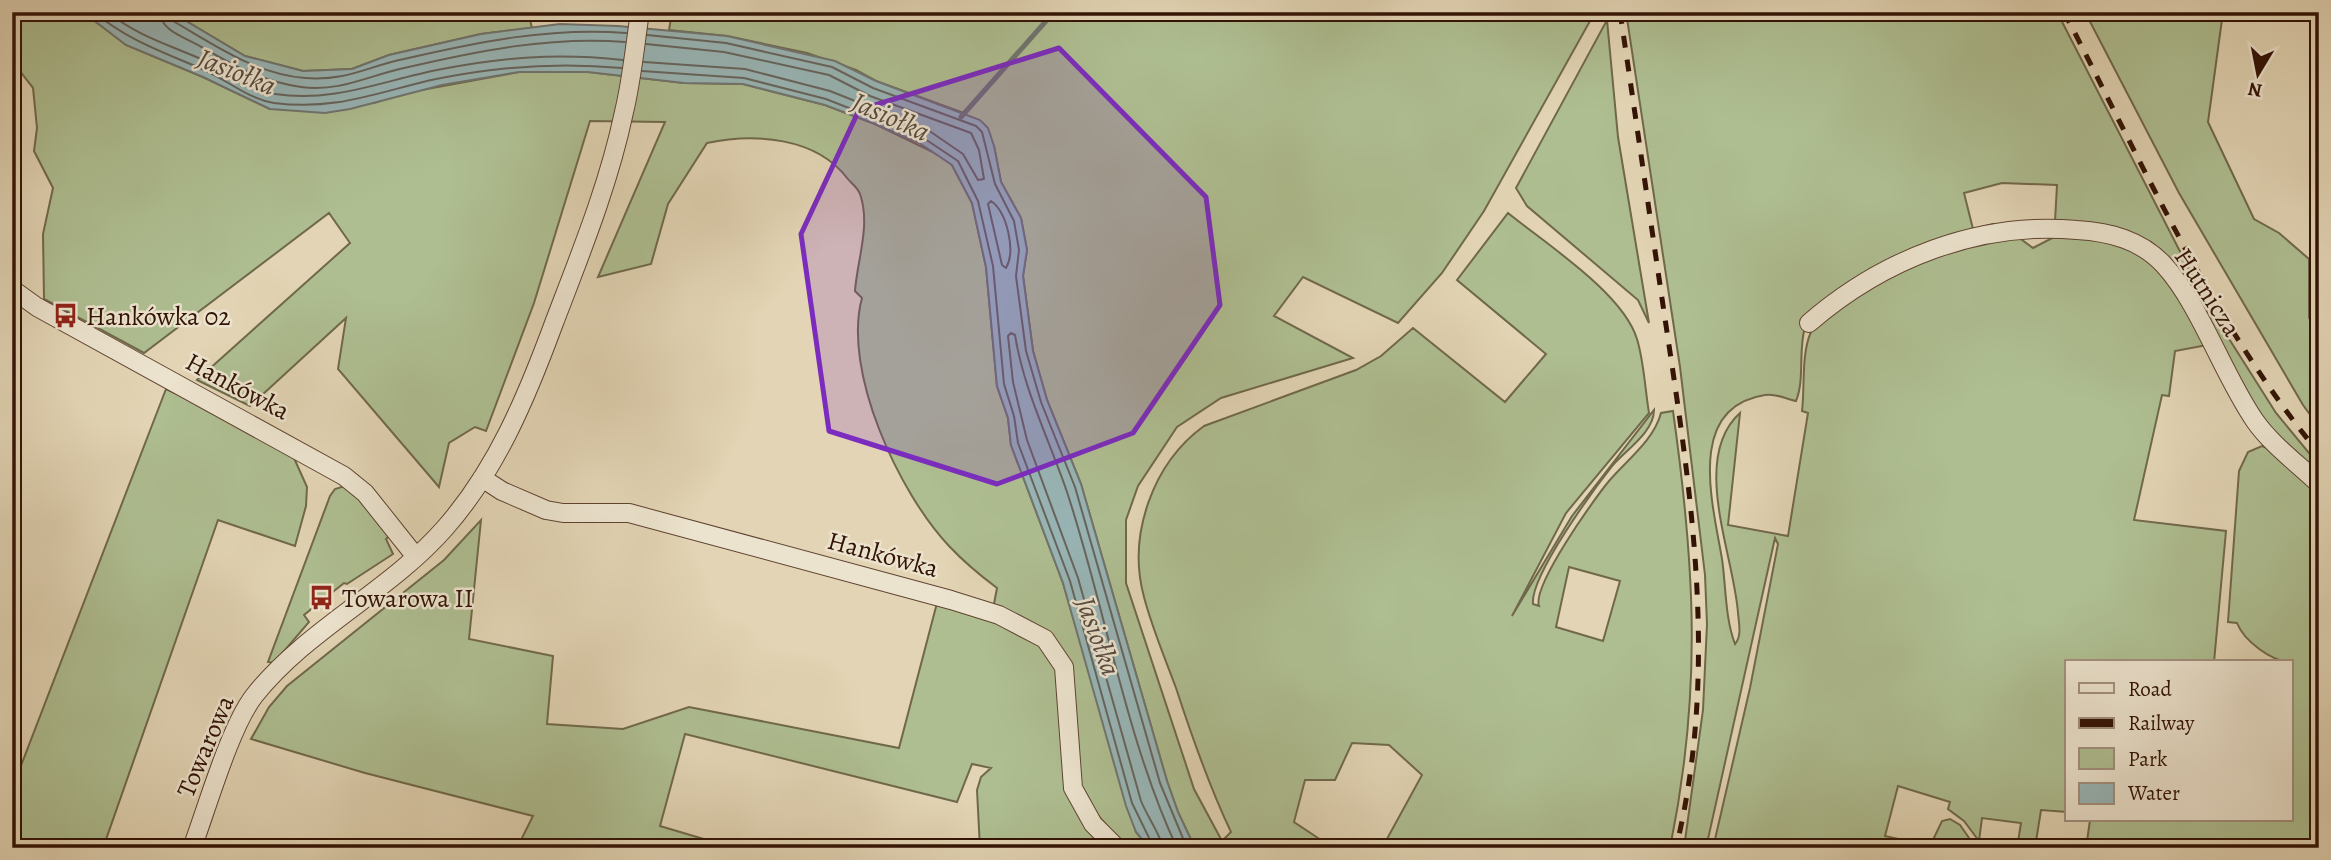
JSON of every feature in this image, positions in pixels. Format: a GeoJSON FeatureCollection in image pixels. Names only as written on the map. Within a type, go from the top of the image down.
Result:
{"type":"FeatureCollection","features":[{"type":"Feature","properties":{"kind":"street","name":"Towarowa"},"geometry":{"type":"LineString","coordinates":[[192,848],[240,721],[254,695],[328,626],[416,557],[447,526],[482,478],[527,396],[584,244],[624,113],[640,12]]}},
{"type":"Feature","properties":{"kind":"street","name":"Hutnicza"},"geometry":{"type":"LineString","coordinates":[[1809,323],[1849,292],[1889,268],[1968,239],[2017,229],[2058,228],[2126,239],[2148,251],[2172,275],[2254,420],[2319,484]]}},
{"type":"Feature","properties":{"kind":"street","name":"Hankówka"},"geometry":{"type":"LineString","coordinates":[[12,289],[37,307],[338,472],[365,493],[416,557]]}},
{"type":"Feature","properties":{"kind":"street","name":"Hankówka"},"geometry":{"type":"LineString","coordinates":[[482,478],[502,491],[546,510],[562,513],[629,513],[951,600],[999,615],[1045,639],[1064,667],[1073,788],[1093,824],[1117,848]]}},
{"type":"Feature","properties":{"kind":"highlighted area"},"geometry":{"type":"Polygon","coordinates":[[[1059,48],[1206,197],[1220,305],[1133,433],[997,484],[829,431],[801,234],[859,110],[1059,48]]]}},
{"type":"Feature","properties":{"kind":"green space"},"geometry":{"type":"Polygon","coordinates":[[[12,12],[83,12],[126,45],[270,109],[374,103],[405,93],[519,72],[588,72],[684,83],[743,84],[825,105],[875,124],[939,155],[952,165],[972,203],[986,267],[997,386],[1008,418],[1011,445],[1063,583],[1136,832],[1149,848],[1125,848],[1082,796],[1066,664],[993,609],[997,588],[960,557],[930,523],[894,463],[879,430],[860,360],[858,327],[862,298],[855,291],[864,230],[863,206],[858,190],[834,164],[819,154],[783,141],[744,138],[707,143],[668,204],[651,264],[598,277],[665,122],[590,121],[534,303],[486,431],[475,427],[449,443],[439,487],[338,369],[346,318],[250,406],[197,380],[350,243],[329,213],[144,353],[44,299],[43,234],[53,188],[34,151],[37,128],[33,88],[12,61],[12,12]]]}},
{"type":"Feature","properties":{"kind":"green space"},"geometry":{"type":"Polygon","coordinates":[[[171,12],[535,12],[530,20],[532,28],[481,34],[389,55],[352,69],[303,71],[245,56],[171,12]]]}},
{"type":"Feature","properties":{"kind":"green space"},"geometry":{"type":"Polygon","coordinates":[[[672,12],[1595,12],[1484,211],[1442,273],[1398,323],[1303,277],[1274,316],[1353,358],[1221,398],[1177,427],[1138,486],[1126,520],[1126,583],[1194,789],[1222,841],[1231,832],[1201,761],[1144,597],[1139,549],[1148,502],[1158,480],[1186,441],[1204,426],[1356,370],[1381,356],[1413,328],[1505,402],[1546,354],[1457,280],[1508,213],[1582,270],[1616,304],[1629,322],[1637,339],[1643,366],[1649,413],[1566,513],[1512,616],[1572,516],[1654,410],[1653,418],[1644,433],[1613,465],[1565,533],[1542,574],[1533,604],[1539,606],[1539,596],[1554,562],[1591,505],[1646,441],[1661,413],[1673,411],[1686,523],[1692,629],[1687,736],[1670,848],[1539,848],[1540,844],[1538,848],[1382,848],[1422,775],[1389,745],[1352,743],[1335,780],[1305,780],[1294,822],[1333,848],[1195,848],[1167,781],[1081,484],[1047,400],[1033,351],[1023,276],[1027,250],[1021,218],[1001,182],[994,146],[964,113],[876,81],[856,70],[807,53],[727,36],[669,30],[672,12]],[[1569,567],[1556,627],[1603,641],[1620,581],[1569,567]]]}},
{"type":"Feature","properties":{"kind":"green space"},"geometry":{"type":"Polygon","coordinates":[[[1626,12],[2057,12],[2207,304],[2276,413],[2319,465],[2319,479],[2281,442],[2247,400],[2186,287],[2154,250],[2137,238],[2107,228],[2075,224],[2010,226],[2004,223],[2055,221],[2057,185],[2002,183],[1964,193],[1973,229],[1993,224],[1993,228],[1909,256],[1851,288],[1817,312],[1805,327],[1796,401],[1777,395],[1765,395],[1740,403],[1723,418],[1714,438],[1710,461],[1711,487],[1728,613],[1735,644],[1739,637],[1739,626],[1735,590],[1716,481],[1718,455],[1725,432],[1740,413],[1728,525],[1788,536],[1808,413],[1802,411],[1806,350],[1816,324],[1877,279],[1943,250],[2014,234],[2033,248],[2056,236],[2072,234],[2108,238],[2133,246],[2151,258],[2166,274],[2207,345],[2175,351],[2169,396],[2162,395],[2134,520],[2226,531],[2214,660],[2065,660],[2065,812],[2041,810],[2035,848],[2017,848],[2021,823],[1982,818],[1979,841],[1964,821],[1948,809],[1950,802],[1898,786],[1885,836],[1930,846],[1942,821],[1950,819],[1960,825],[1976,848],[1938,845],[1937,848],[1713,848],[1750,688],[1778,544],[1775,538],[1706,848],[1684,848],[1703,710],[1707,624],[1705,575],[1680,367],[1626,12]]]}},
{"type":"Feature","properties":{"kind":"green space"},"geometry":{"type":"Polygon","coordinates":[[[2085,12],[2223,12],[2208,122],[2254,219],[2279,233],[2309,259],[2309,318],[2319,332],[2319,427],[2303,405],[2179,193],[2085,12]]]}},
{"type":"Feature","properties":{"kind":"green space"},"geometry":{"type":"Polygon","coordinates":[[[1607,20],[1618,137],[1649,323],[1638,300],[1527,206],[1516,188],[1607,20]]]}},
{"type":"Feature","properties":{"kind":"green space"},"geometry":{"type":"Polygon","coordinates":[[[166,389],[224,415],[294,458],[307,487],[306,506],[295,546],[218,520],[103,848],[12,848],[12,789],[166,389]]]}},
{"type":"Feature","properties":{"kind":"green space"},"geometry":{"type":"Polygon","coordinates":[[[2262,446],[2277,452],[2319,489],[2319,841],[2293,848],[2086,848],[2090,822],[2292,822],[2292,660],[2281,660],[2267,654],[2246,637],[2237,623],[2228,622],[2239,471],[2248,452],[2262,446]]]}},
{"type":"Feature","properties":{"kind":"green space"},"geometry":{"type":"Polygon","coordinates":[[[345,486],[352,490],[390,535],[386,539],[393,554],[347,584],[344,583],[304,615],[309,622],[274,663],[268,662],[330,496],[335,489],[345,486]]]}},
{"type":"Feature","properties":{"kind":"green space"},"geometry":{"type":"Polygon","coordinates":[[[481,520],[469,639],[553,656],[547,724],[623,729],[689,707],[899,748],[937,603],[970,612],[1040,642],[1060,675],[1066,768],[1110,848],[980,848],[977,790],[981,777],[991,768],[972,764],[957,802],[685,734],[660,826],[734,848],[517,848],[533,816],[365,773],[251,739],[269,707],[287,686],[444,560],[481,520]]]}},
{"type":"Feature","properties":{"kind":"water","name":"Jasiołka"},"geometry":{"type":"Polygon","coordinates":[[[83,12],[171,12],[245,56],[303,71],[352,69],[389,55],[481,34],[560,24],[618,26],[727,36],[835,61],[876,81],[980,120],[988,128],[1001,182],[1021,218],[1027,250],[1023,276],[1033,351],[1047,400],[1081,484],[1167,781],[1195,848],[1149,848],[1136,832],[1126,806],[1063,583],[1011,445],[1008,418],[997,386],[986,267],[972,203],[952,165],[919,143],[875,124],[825,105],[743,84],[684,83],[588,72],[519,72],[442,85],[325,113],[270,109],[126,45],[83,12]]]}},
{"type":"Feature","properties":{"kind":"waterway"},"geometry":{"type":"LineString","coordinates":[[961,117],[1054,12]]}},
{"type":"Feature","properties":{"kind":"railway"},"geometry":{"type":"LineString","coordinates":[[1620,12],[1677,396],[1697,590],[1696,719],[1689,784],[1676,848]]}},
{"type":"Feature","properties":{"kind":"railway"},"geometry":{"type":"LineString","coordinates":[[2064,12],[2212,296],[2245,351],[2319,453]]}},
{"type":"Feature","properties":{"kind":"place","name":"Hankówka 02"},"geometry":{"type":"Point","coordinates":[66,316]}},
{"type":"Feature","properties":{"kind":"place","name":"Towarowa II"},"geometry":{"type":"Point","coordinates":[322,598]}}]}
